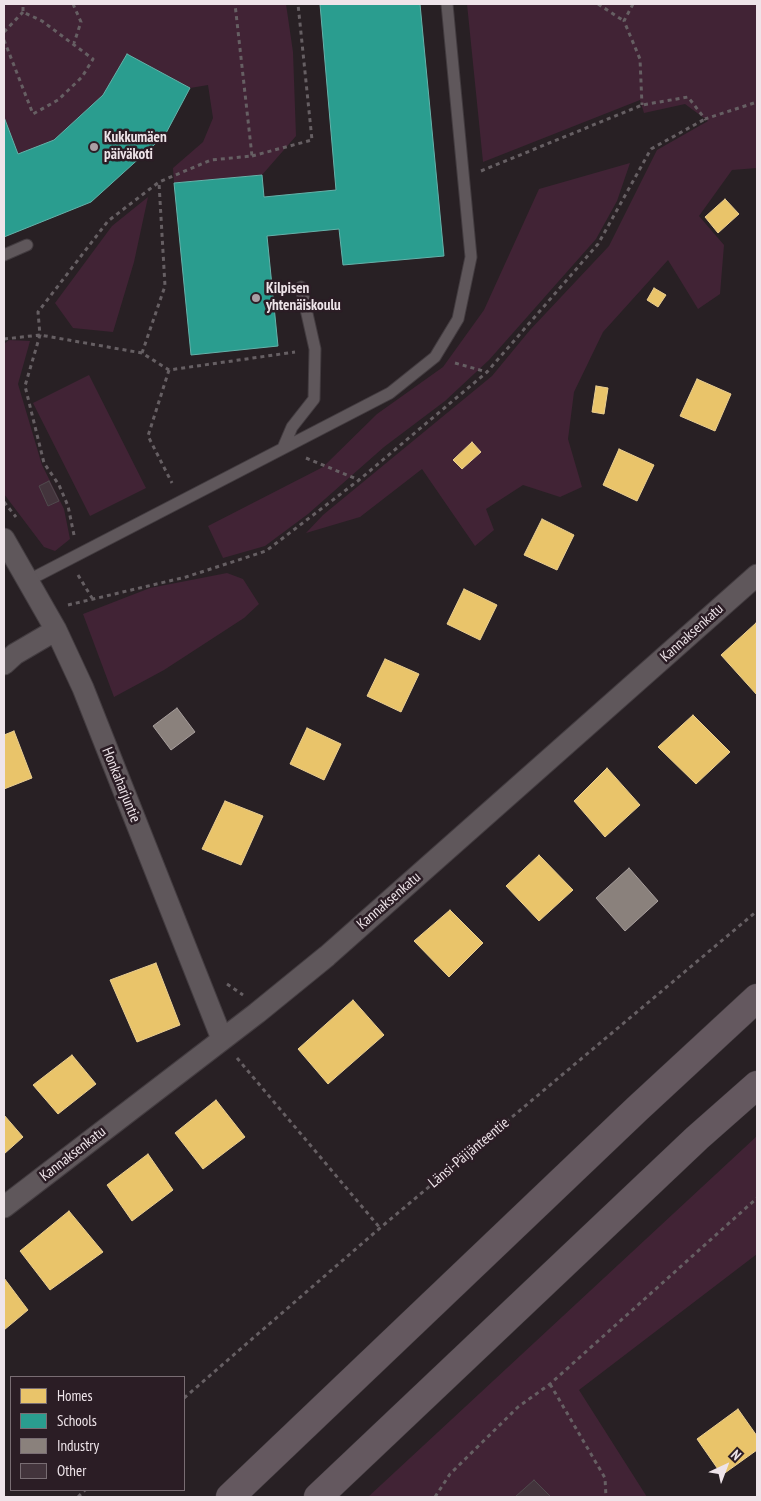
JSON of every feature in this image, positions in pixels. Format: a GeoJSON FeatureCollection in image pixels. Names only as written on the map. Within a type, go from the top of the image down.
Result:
{"type":"FeatureCollection","features":[{"type":"Feature","properties":{"kind":"main road"},"geometry":{"type":"LineString","coordinates":[[230,1497],[757,998]]}},
{"type":"Feature","properties":{"kind":"main road"},"geometry":{"type":"LineString","coordinates":[[318,1497],[697,1138],[757,1085]]}},
{"type":"Feature","properties":{"kind":"street","name":"Honkaharjuntie"},"geometry":{"type":"LineString","coordinates":[[4,540],[29,580],[56,630],[83,688],[222,1039]]}},
{"type":"Feature","properties":{"kind":"street","name":"Kannaksenkatu"},"geometry":{"type":"LineString","coordinates":[[4,1207],[327,956],[757,575]]}},
{"type":"Feature","properties":{"kind":"street"},"geometry":{"type":"LineString","coordinates":[[4,664],[15,654],[56,630]]}},
{"type":"Feature","properties":{"kind":"lane"},"geometry":{"type":"LineString","coordinates":[[29,580],[390,393],[435,357],[458,319],[471,257],[447,4]]}},
{"type":"Feature","properties":{"kind":"lane"},"geometry":{"type":"LineString","coordinates":[[4,255],[27,245]]}},
{"type":"Feature","properties":{"kind":"lane"},"geometry":{"type":"LineString","coordinates":[[283,448],[292,427],[314,400],[315,348],[300,287]]}},
{"type":"Feature","properties":{"kind":"path"},"geometry":{"type":"LineString","coordinates":[[4,32],[23,12],[23,4]]}},
{"type":"Feature","properties":{"kind":"path"},"geometry":{"type":"LineString","coordinates":[[73,4],[81,22],[74,43]]}},
{"type":"Feature","properties":{"kind":"path"},"geometry":{"type":"LineString","coordinates":[[235,4],[252,156]]}},
{"type":"Feature","properties":{"kind":"path"},"geometry":{"type":"LineString","coordinates":[[92,598],[68,559],[74,537],[68,506],[58,485],[44,463],[25,386],[40,335],[38,312],[108,221],[159,182],[212,160],[252,156],[312,140],[298,4]]}},
{"type":"Feature","properties":{"kind":"path"},"geometry":{"type":"LineString","coordinates":[[598,4],[624,21],[640,60],[642,105]]}},
{"type":"Feature","properties":{"kind":"path"},"geometry":{"type":"LineString","coordinates":[[624,21],[633,4]]}},
{"type":"Feature","properties":{"kind":"path"},"geometry":{"type":"LineString","coordinates":[[4,40],[33,114],[58,100],[82,77],[93,59],[42,21],[23,12]]}},
{"type":"Feature","properties":{"kind":"path"},"geometry":{"type":"LineString","coordinates":[[484,170],[642,105],[688,97],[705,119],[757,102]]}},
{"type":"Feature","properties":{"kind":"path"},"geometry":{"type":"LineString","coordinates":[[142,353],[165,286],[159,182]]}},
{"type":"Feature","properties":{"kind":"path"},"geometry":{"type":"LineString","coordinates":[[4,339],[40,335],[142,353],[170,370],[315,348]]}},
{"type":"Feature","properties":{"kind":"path"},"geometry":{"type":"LineString","coordinates":[[435,357],[487,372]]}},
{"type":"Feature","properties":{"kind":"path"},"geometry":{"type":"LineString","coordinates":[[170,370],[148,436],[181,501]]}},
{"type":"Feature","properties":{"kind":"path"},"geometry":{"type":"LineString","coordinates":[[283,448],[360,480]]}},
{"type":"Feature","properties":{"kind":"path","name":"Länsi-Päijänteentie"},"geometry":{"type":"LineString","coordinates":[[185,1397],[380,1228],[757,911]]}},
{"type":"Feature","properties":{"kind":"path"},"geometry":{"type":"LineString","coordinates":[[222,1039],[380,1228]]}},
{"type":"Feature","properties":{"kind":"path"},"geometry":{"type":"LineString","coordinates":[[435,1497],[450,1474],[518,1407],[550,1384],[757,1198]]}},
{"type":"Feature","properties":{"kind":"path"},"geometry":{"type":"LineString","coordinates":[[550,1384],[605,1478],[606,1497]]}},
{"type":"Feature","properties":{"kind":"shaded area"},"geometry":{"type":"Polygon","coordinates":[[[4,4],[286,4],[293,52],[296,136],[262,175],[174,183],[173,168],[203,142],[213,118],[208,85],[190,88],[127,55],[103,95],[54,140],[18,154],[4,117],[4,4]]]}},
{"type":"Feature","properties":{"kind":"shaded area"},"geometry":{"type":"Polygon","coordinates":[[[467,4],[757,4],[757,168],[732,170],[699,216],[724,245],[720,294],[698,309],[668,260],[603,332],[574,392],[568,439],[582,487],[560,497],[523,485],[486,509],[494,530],[475,546],[422,469],[360,517],[306,533],[323,515],[492,376],[530,330],[609,246],[657,150],[708,121],[685,104],[644,113],[640,100],[483,162],[467,4]]]}},
{"type":"Feature","properties":{"kind":"shaded area"},"geometry":{"type":"Polygon","coordinates":[[[630,163],[617,201],[596,239],[489,360],[445,401],[384,447],[308,514],[265,546],[223,558],[208,526],[323,467],[377,414],[443,367],[484,310],[539,189],[630,163]]]}},
{"type":"Feature","properties":{"kind":"shaded area"},"geometry":{"type":"Polygon","coordinates":[[[148,197],[134,262],[113,332],[73,328],[55,303],[112,226],[148,197]]]}},
{"type":"Feature","properties":{"kind":"shaded area"},"geometry":{"type":"Polygon","coordinates":[[[9,340],[30,341],[18,384],[42,465],[64,509],[70,539],[55,551],[44,547],[4,494],[4,344],[9,340]]]}},
{"type":"Feature","properties":{"kind":"shaded area"},"geometry":{"type":"Polygon","coordinates":[[[89,375],[146,488],[90,516],[33,403],[89,375]]]}},
{"type":"Feature","properties":{"kind":"shaded area"},"geometry":{"type":"Polygon","coordinates":[[[227,573],[243,579],[259,604],[244,618],[164,670],[114,697],[83,614],[150,588],[227,573]]]}},
{"type":"Feature","properties":{"kind":"shaded area"},"geometry":{"type":"Polygon","coordinates":[[[757,1136],[757,1254],[579,1390],[647,1497],[368,1497],[757,1136]]]}},
{"type":"Feature","properties":{"kind":"building: Homes"},"geometry":{"type":"Polygon","coordinates":[[[725,199],[739,214],[718,233],[705,217],[725,199]]]}},
{"type":"Feature","properties":{"kind":"building: Homes"},"geometry":{"type":"Polygon","coordinates":[[[654,288],[666,295],[658,307],[647,300],[654,288]]]}},
{"type":"Feature","properties":{"kind":"building: Homes"},"geometry":{"type":"Polygon","coordinates":[[[697,379],[731,394],[715,431],[680,416],[697,379]]]}},
{"type":"Feature","properties":{"kind":"building: Homes"},"geometry":{"type":"Polygon","coordinates":[[[596,386],[608,388],[604,414],[592,412],[596,386]]]}},
{"type":"Feature","properties":{"kind":"building: Homes"},"geometry":{"type":"Polygon","coordinates":[[[472,442],[481,452],[462,469],[453,460],[472,442]]]}},
{"type":"Feature","properties":{"kind":"building: Homes"},"geometry":{"type":"Polygon","coordinates":[[[619,449],[654,465],[637,501],[603,485],[619,449]]]}},
{"type":"Feature","properties":{"kind":"building: Homes"},"geometry":{"type":"Polygon","coordinates":[[[542,519],[574,535],[557,570],[524,555],[542,519]]]}},
{"type":"Feature","properties":{"kind":"building: Homes"},"geometry":{"type":"Polygon","coordinates":[[[464,589],[497,605],[480,640],[447,624],[464,589]]]}},
{"type":"Feature","properties":{"kind":"building: Homes"},"geometry":{"type":"Polygon","coordinates":[[[757,624],[757,695],[721,655],[757,624]]]}},
{"type":"Feature","properties":{"kind":"building: Homes"},"geometry":{"type":"Polygon","coordinates":[[[385,659],[419,674],[401,712],[367,696],[385,659]]]}},
{"type":"Feature","properties":{"kind":"building: Homes"},"geometry":{"type":"Polygon","coordinates":[[[693,715],[730,752],[696,784],[658,747],[693,715]]]}},
{"type":"Feature","properties":{"kind":"building: Homes"},"geometry":{"type":"Polygon","coordinates":[[[307,728],[341,744],[324,780],[290,764],[307,728]]]}},
{"type":"Feature","properties":{"kind":"building: Homes"},"geometry":{"type":"Polygon","coordinates":[[[14,731],[32,778],[4,789],[4,735],[14,731]]]}},
{"type":"Feature","properties":{"kind":"building: Homes"},"geometry":{"type":"Polygon","coordinates":[[[607,768],[640,805],[605,837],[574,801],[607,768]]]}},
{"type":"Feature","properties":{"kind":"building: Homes"},"geometry":{"type":"Polygon","coordinates":[[[225,801],[263,816],[241,865],[202,849],[225,801]]]}},
{"type":"Feature","properties":{"kind":"building: Homes"},"geometry":{"type":"Polygon","coordinates":[[[539,855],[573,890],[539,921],[506,886],[539,855]]]}},
{"type":"Feature","properties":{"kind":"building: Homes"},"geometry":{"type":"Polygon","coordinates":[[[450,910],[483,943],[449,977],[414,941],[450,910]]]}},
{"type":"Feature","properties":{"kind":"building: Homes"},"geometry":{"type":"Polygon","coordinates":[[[156,963],[180,1025],[137,1042],[110,980],[156,963]]]}},
{"type":"Feature","properties":{"kind":"building: Homes"},"geometry":{"type":"Polygon","coordinates":[[[353,1000],[384,1035],[328,1084],[298,1049],[353,1000]]]}},
{"type":"Feature","properties":{"kind":"building: Homes"},"geometry":{"type":"Polygon","coordinates":[[[72,1055],[96,1084],[58,1114],[33,1085],[72,1055]]]}},
{"type":"Feature","properties":{"kind":"building: Homes"},"geometry":{"type":"Polygon","coordinates":[[[216,1100],[245,1137],[203,1169],[175,1133],[216,1100]]]}},
{"type":"Feature","properties":{"kind":"building: Homes"},"geometry":{"type":"Polygon","coordinates":[[[4,1115],[23,1137],[4,1154],[4,1115]]]}},
{"type":"Feature","properties":{"kind":"building: Homes"},"geometry":{"type":"Polygon","coordinates":[[[148,1154],[173,1190],[132,1221],[107,1185],[148,1154]]]}},
{"type":"Feature","properties":{"kind":"building: Homes"},"geometry":{"type":"Polygon","coordinates":[[[69,1211],[103,1252],[50,1290],[20,1251],[69,1211]]]}},
{"type":"Feature","properties":{"kind":"building: Homes"},"geometry":{"type":"Polygon","coordinates":[[[4,1278],[28,1310],[4,1330],[4,1278]]]}},
{"type":"Feature","properties":{"kind":"building: Homes"},"geometry":{"type":"Polygon","coordinates":[[[738,1409],[757,1436],[757,1450],[722,1475],[697,1439],[738,1409]]]}},
{"type":"Feature","properties":{"kind":"building: Schools","name":"Kilpisen yhtenäiskoulu"},"geometry":{"type":"Polygon","coordinates":[[[320,4],[420,4],[444,256],[343,265],[339,229],[267,236],[278,346],[191,355],[174,183],[262,175],[264,197],[336,190],[320,4]]]}},
{"type":"Feature","properties":{"kind":"building: Schools","name":"Kukkumäen päiväkoti"},"geometry":{"type":"Polygon","coordinates":[[[127,54],[190,88],[165,135],[91,202],[4,237],[4,117],[18,154],[54,140],[103,95],[127,54]]]}},
{"type":"Feature","properties":{"kind":"building: Industry"},"geometry":{"type":"Polygon","coordinates":[[[177,708],[195,732],[171,750],[153,726],[177,708]]]}},
{"type":"Feature","properties":{"kind":"building: Industry"},"geometry":{"type":"Polygon","coordinates":[[[629,868],[658,901],[625,931],[596,898],[629,868]]]}},
{"type":"Feature","properties":{"kind":"building: Other"},"geometry":{"type":"Polygon","coordinates":[[[49,481],[59,501],[48,506],[39,486],[49,481]]]}},
{"type":"Feature","properties":{"kind":"building: Other"},"geometry":{"type":"Polygon","coordinates":[[[534,1480],[551,1497],[515,1497],[534,1480]]]}},
{"type":"Feature","properties":{"kind":"place","name":"Kukkumäen päiväkoti"},"geometry":{"type":"Point","coordinates":[94,147]}},
{"type":"Feature","properties":{"kind":"place","name":"Kilpisen yhtenäiskoulu"},"geometry":{"type":"Point","coordinates":[256,298]}}]}
